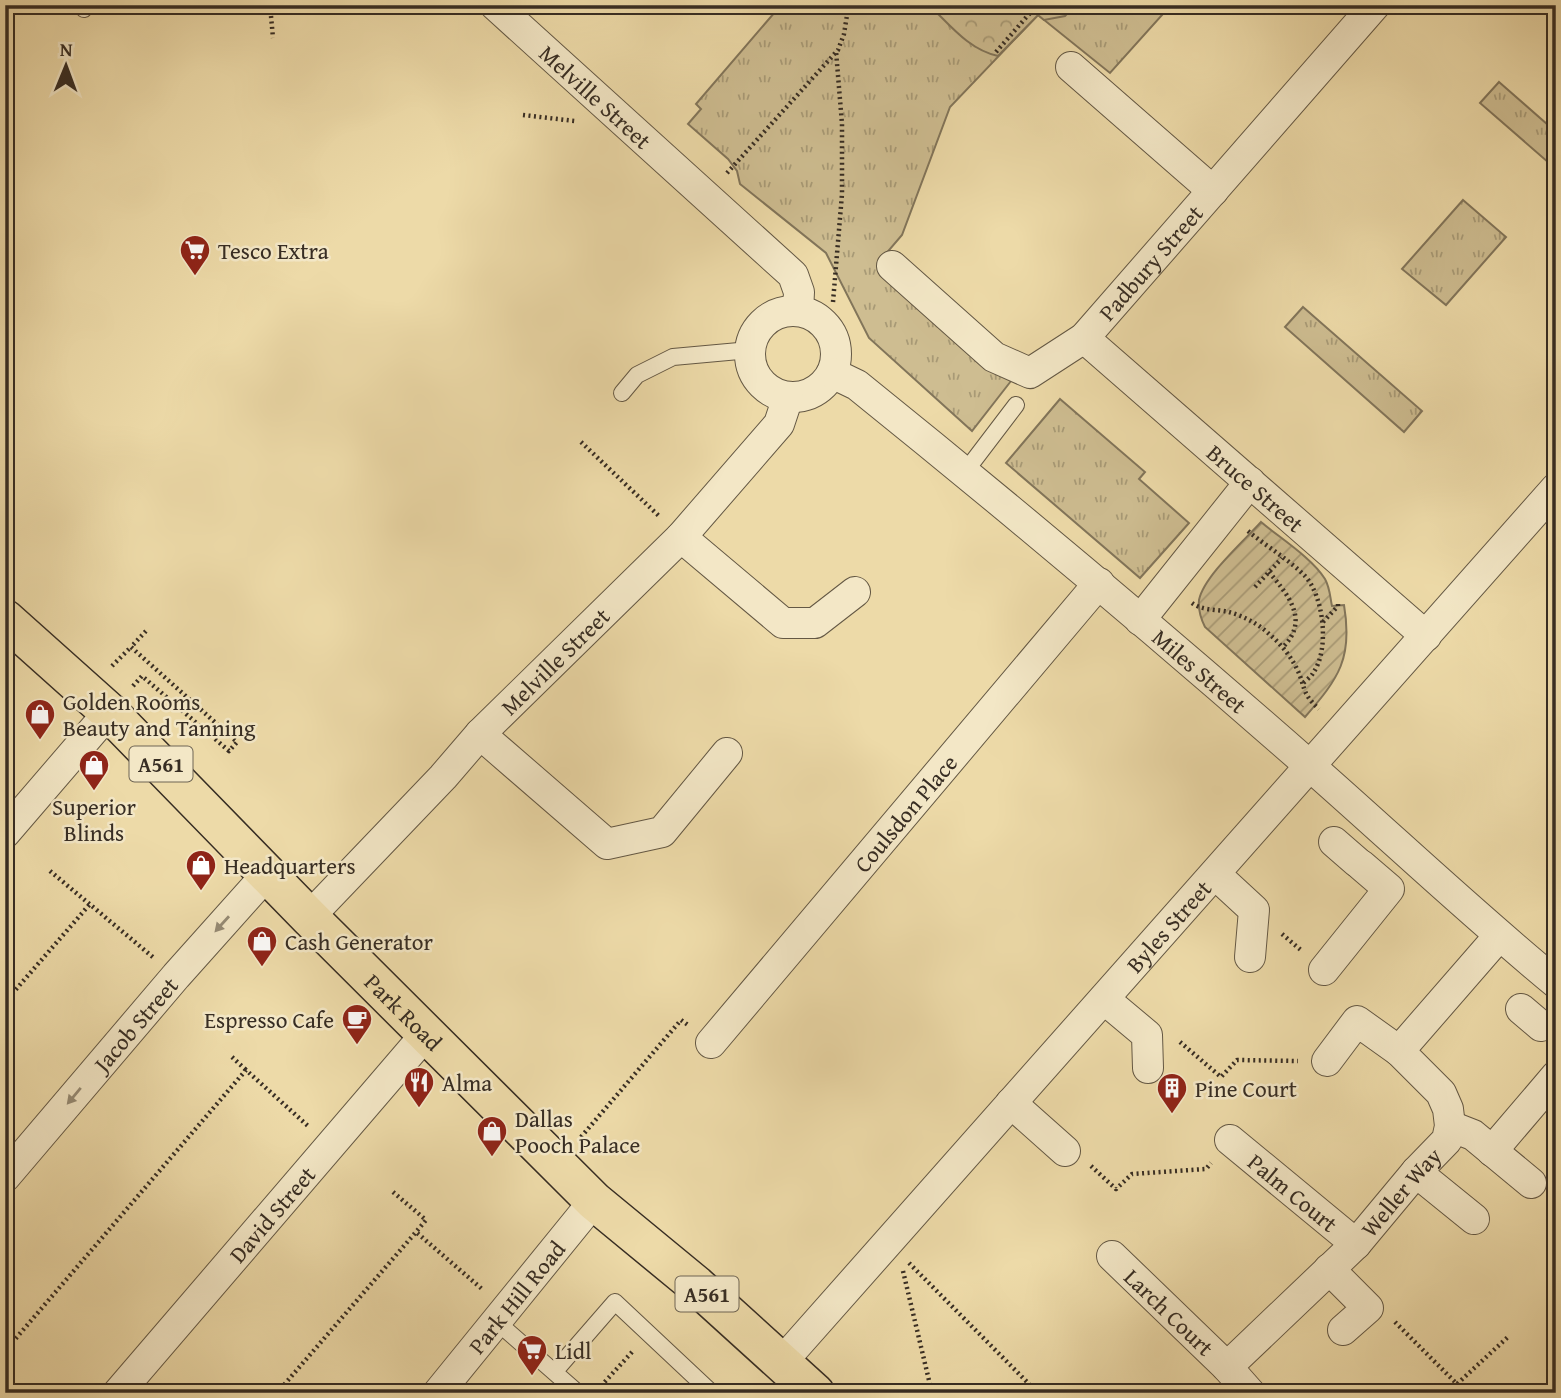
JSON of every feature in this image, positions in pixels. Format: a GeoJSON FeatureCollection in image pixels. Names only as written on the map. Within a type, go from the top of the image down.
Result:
{"type":"FeatureCollection","features":[{"type":"Feature","properties":{"kind":"highway","name":"Park Road"},"geometry":{"type":"LineString","coordinates":[[5,619],[109,712],[309,917],[594,1201],[696,1284],[815,1393]]}},
{"type":"Feature","properties":{"kind":"street","name":"Melville Street"},"geometry":{"type":"LineString","coordinates":[[495,5],[793,275],[809,316],[833,337],[836,352],[832,373]]}},
{"type":"Feature","properties":{"kind":"street","name":"Padbury Street"},"geometry":{"type":"LineString","coordinates":[[892,266],[994,356],[1030,373],[1084,338],[1375,5]]}},
{"type":"Feature","properties":{"kind":"street"},"geometry":{"type":"LineString","coordinates":[[1071,67],[1213,191]]}},
{"type":"Feature","properties":{"kind":"street"},"geometry":{"type":"LineString","coordinates":[[809,316],[783,312],[769,318],[758,329],[750,349],[753,372],[762,384],[774,393],[788,397],[803,396],[817,390],[832,373]]}},
{"type":"Feature","properties":{"kind":"street","name":"Bruce Street"},"geometry":{"type":"LineString","coordinates":[[1084,338],[1426,636]]}},
{"type":"Feature","properties":{"kind":"street","name":"Miles Street"},"geometry":{"type":"LineString","coordinates":[[832,373],[858,385],[1098,583],[1556,983]]}},
{"type":"Feature","properties":{"kind":"street","name":"Melville Street"},"geometry":{"type":"LineString","coordinates":[[309,917],[481,734],[681,537],[779,424],[788,397]]}},
{"type":"Feature","properties":{"kind":"street"},"geometry":{"type":"LineString","coordinates":[[1140,620],[1250,482]]}},
{"type":"Feature","properties":{"kind":"street","name":"Byles Street"},"geometry":{"type":"LineString","coordinates":[[781,1363],[1556,488]]}},
{"type":"Feature","properties":{"kind":"street"},"geometry":{"type":"LineString","coordinates":[[681,537],[783,623],[815,623],[855,592]]}},
{"type":"Feature","properties":{"kind":"street","name":"Coulsdon Place"},"geometry":{"type":"LineString","coordinates":[[711,1044],[1098,583]]}},
{"type":"Feature","properties":{"kind":"street"},"geometry":{"type":"LineString","coordinates":[[5,833],[109,712]]}},
{"type":"Feature","properties":{"kind":"street"},"geometry":{"type":"LineString","coordinates":[[481,734],[607,844],[662,832],[727,753]]}},
{"type":"Feature","properties":{"kind":"street"},"geometry":{"type":"LineString","coordinates":[[1324,970],[1389,889],[1329,839]]}},
{"type":"Feature","properties":{"kind":"street","name":"Jacob Street"},"geometry":{"type":"LineString","coordinates":[[5,1177],[176,976],[268,873]]}},
{"type":"Feature","properties":{"kind":"street"},"geometry":{"type":"LineString","coordinates":[[1215,874],[1254,910],[1250,957]]}},
{"type":"Feature","properties":{"kind":"street"},"geometry":{"type":"LineString","coordinates":[[1399,1051],[1499,936]]}},
{"type":"Feature","properties":{"kind":"street"},"geometry":{"type":"LineString","coordinates":[[1104,999],[1147,1035],[1147,1068]]}},
{"type":"Feature","properties":{"kind":"street","name":"Weller Way"},"geometry":{"type":"LineString","coordinates":[[1227,1367],[1356,1244],[1416,1172],[1447,1140],[1450,1126],[1448,1109],[1441,1093],[1399,1051],[1357,1021],[1326,1061]]}},
{"type":"Feature","properties":{"kind":"street","name":"David Street"},"geometry":{"type":"LineString","coordinates":[[118,1393],[426,1034]]}},
{"type":"Feature","properties":{"kind":"street"},"geometry":{"type":"LineString","coordinates":[[1492,1151],[1556,1076]]}},
{"type":"Feature","properties":{"kind":"street"},"geometry":{"type":"LineString","coordinates":[[1011,1103],[1065,1151]]}},
{"type":"Feature","properties":{"kind":"street"},"geometry":{"type":"LineString","coordinates":[[1450,1126],[1472,1135],[1531,1183]]}},
{"type":"Feature","properties":{"kind":"street","name":"Palm Court"},"geometry":{"type":"LineString","coordinates":[[1230,1140],[1356,1244]]}},
{"type":"Feature","properties":{"kind":"street"},"geometry":{"type":"LineString","coordinates":[[1416,1172],[1474,1219]]}},
{"type":"Feature","properties":{"kind":"street","name":"Park Hill Road"},"geometry":{"type":"LineString","coordinates":[[438,1393],[594,1201]]}},
{"type":"Feature","properties":{"kind":"street","name":"Larch Court"},"geometry":{"type":"LineString","coordinates":[[1112,1256],[1227,1367],[1250,1393]]}},
{"type":"Feature","properties":{"kind":"street"},"geometry":{"type":"LineString","coordinates":[[1329,1269],[1368,1308],[1343,1330]]}},
{"type":"Feature","properties":{"kind":"lane"},"geometry":{"type":"LineString","coordinates":[[622,393],[637,375],[673,357],[750,349]]}},
{"type":"Feature","properties":{"kind":"lane"},"geometry":{"type":"LineString","coordinates":[[965,472],[1016,405]]}},
{"type":"Feature","properties":{"kind":"lane"},"geometry":{"type":"LineString","coordinates":[[555,1371],[615,1302],[712,1393]]}},
{"type":"Feature","properties":{"kind":"lane"},"geometry":{"type":"LineString","coordinates":[[501,1316],[578,1393]]}},
{"type":"Feature","properties":{"kind":"path"},"geometry":{"type":"LineString","coordinates":[[270,5],[273,38]]}},
{"type":"Feature","properties":{"kind":"path"},"geometry":{"type":"LineString","coordinates":[[706,197],[836,51],[844,34],[850,7],[837,5]]}},
{"type":"Feature","properties":{"kind":"path"},"geometry":{"type":"LineString","coordinates":[[996,52],[1037,5]]}},
{"type":"Feature","properties":{"kind":"path"},"geometry":{"type":"LineString","coordinates":[[809,316],[833,302],[842,194],[842,124],[836,51]]}},
{"type":"Feature","properties":{"kind":"path"},"geometry":{"type":"LineString","coordinates":[[523,115],[575,121],[597,98]]}},
{"type":"Feature","properties":{"kind":"path"},"geometry":{"type":"LineString","coordinates":[[581,442],[681,537]]}},
{"type":"Feature","properties":{"kind":"path"},"geometry":{"type":"LineString","coordinates":[[1226,513],[1305,576],[1313,587],[1318,599],[1324,635],[1314,673],[1301,685]]}},
{"type":"Feature","properties":{"kind":"path"},"geometry":{"type":"LineString","coordinates":[[1255,587],[1282,558]]}},
{"type":"Feature","properties":{"kind":"path"},"geometry":{"type":"LineString","coordinates":[[1269,572],[1286,592],[1295,615],[1294,632],[1291,640],[1283,647]]}},
{"type":"Feature","properties":{"kind":"path"},"geometry":{"type":"LineString","coordinates":[[1167,586],[1199,608],[1230,612],[1268,632],[1283,647],[1297,668],[1305,695],[1343,731]]}},
{"type":"Feature","properties":{"kind":"path"},"geometry":{"type":"LineString","coordinates":[[109,712],[142,676],[229,751],[237,743],[131,647],[146,631]]}},
{"type":"Feature","properties":{"kind":"path"},"geometry":{"type":"LineString","coordinates":[[50,871],[176,976]]}},
{"type":"Feature","properties":{"kind":"path"},"geometry":{"type":"LineString","coordinates":[[5,1002],[90,904]]}},
{"type":"Feature","properties":{"kind":"path"},"geometry":{"type":"LineString","coordinates":[[558,1164],[681,1020],[711,1044]]}},
{"type":"Feature","properties":{"kind":"path"},"geometry":{"type":"LineString","coordinates":[[1143,1032],[1155,1020],[1221,1077],[1237,1060],[1326,1061]]}},
{"type":"Feature","properties":{"kind":"path"},"geometry":{"type":"LineString","coordinates":[[232,1057],[331,1146]]}},
{"type":"Feature","properties":{"kind":"path"},"geometry":{"type":"LineString","coordinates":[[5,1351],[246,1070]]}},
{"type":"Feature","properties":{"kind":"path"},"geometry":{"type":"LineString","coordinates":[[1065,1151],[1074,1152],[1116,1189],[1132,1174],[1206,1170],[1230,1140]]}},
{"type":"Feature","properties":{"kind":"path"},"geometry":{"type":"LineString","coordinates":[[277,1393],[426,1220],[393,1192]]}},
{"type":"Feature","properties":{"kind":"path"},"geometry":{"type":"LineString","coordinates":[[416,1232],[501,1316]]}},
{"type":"Feature","properties":{"kind":"path"},"geometry":{"type":"LineString","coordinates":[[888,1242],[903,1271],[932,1393]]}},
{"type":"Feature","properties":{"kind":"path"},"geometry":{"type":"LineString","coordinates":[[888,1242],[1038,1393]]}},
{"type":"Feature","properties":{"kind":"path"},"geometry":{"type":"LineString","coordinates":[[1368,1308],[1385,1312],[1457,1384],[1509,1336]]}},
{"type":"Feature","properties":{"kind":"green space"},"geometry":{"type":"Polygon","coordinates":[[[781,5],[1171,5],[1110,73],[1038,15],[950,107],[902,235],[878,263],[1011,381],[972,431],[869,338],[826,253],[740,184],[737,171],[728,159],[688,124],[701,109],[696,104],[781,5]]]}},
{"type":"Feature","properties":{"kind":"green space"},"geometry":{"type":"Polygon","coordinates":[[[929,5],[1075,5],[1065,16],[1044,20],[1038,15],[998,56],[969,43],[929,5]]]}},
{"type":"Feature","properties":{"kind":"green space"},"geometry":{"type":"Polygon","coordinates":[[[1499,82],[1556,132],[1556,169],[1480,103],[1499,82]]]}},
{"type":"Feature","properties":{"kind":"green space"},"geometry":{"type":"Polygon","coordinates":[[[1463,200],[1506,237],[1446,305],[1402,269],[1463,200]]]}},
{"type":"Feature","properties":{"kind":"green space"},"geometry":{"type":"Polygon","coordinates":[[[1303,307],[1422,411],[1404,432],[1285,327],[1303,307]]]}},
{"type":"Feature","properties":{"kind":"green space"},"geometry":{"type":"Polygon","coordinates":[[[1060,399],[1145,472],[1139,479],[1189,523],[1140,578],[1006,463],[1060,399]]]}},
{"type":"Feature","properties":{"kind":"green space"},"geometry":{"type":"Polygon","coordinates":[[[1261,522],[1319,571],[1328,586],[1332,606],[1344,605],[1346,639],[1341,666],[1327,690],[1305,717],[1205,627],[1200,614],[1199,600],[1208,580],[1261,522]]]}},
{"type":"Feature","properties":{"kind":"place","name":"Tesco Extra"},"geometry":{"type":"Point","coordinates":[195,277]}},
{"type":"Feature","properties":{"kind":"place","name":"Golden Rooms Beauty and Tanning"},"geometry":{"type":"Point","coordinates":[40,741]}},
{"type":"Feature","properties":{"kind":"place","name":"Superior Blinds"},"geometry":{"type":"Point","coordinates":[94,792]}},
{"type":"Feature","properties":{"kind":"place","name":"Headquarters"},"geometry":{"type":"Point","coordinates":[201,892]}},
{"type":"Feature","properties":{"kind":"place","name":"Cash Generator"},"geometry":{"type":"Point","coordinates":[262,968]}},
{"type":"Feature","properties":{"kind":"place","name":"Espresso Cafe"},"geometry":{"type":"Point","coordinates":[357,1046]}},
{"type":"Feature","properties":{"kind":"place","name":"Alma"},"geometry":{"type":"Point","coordinates":[419,1109]}},
{"type":"Feature","properties":{"kind":"place","name":"Pine Court"},"geometry":{"type":"Point","coordinates":[1172,1115]}},
{"type":"Feature","properties":{"kind":"place","name":"Dallas Pooch Palace"},"geometry":{"type":"Point","coordinates":[492,1158]}},
{"type":"Feature","properties":{"kind":"place","name":"Lidl"},"geometry":{"type":"Point","coordinates":[532,1377]}}]}
